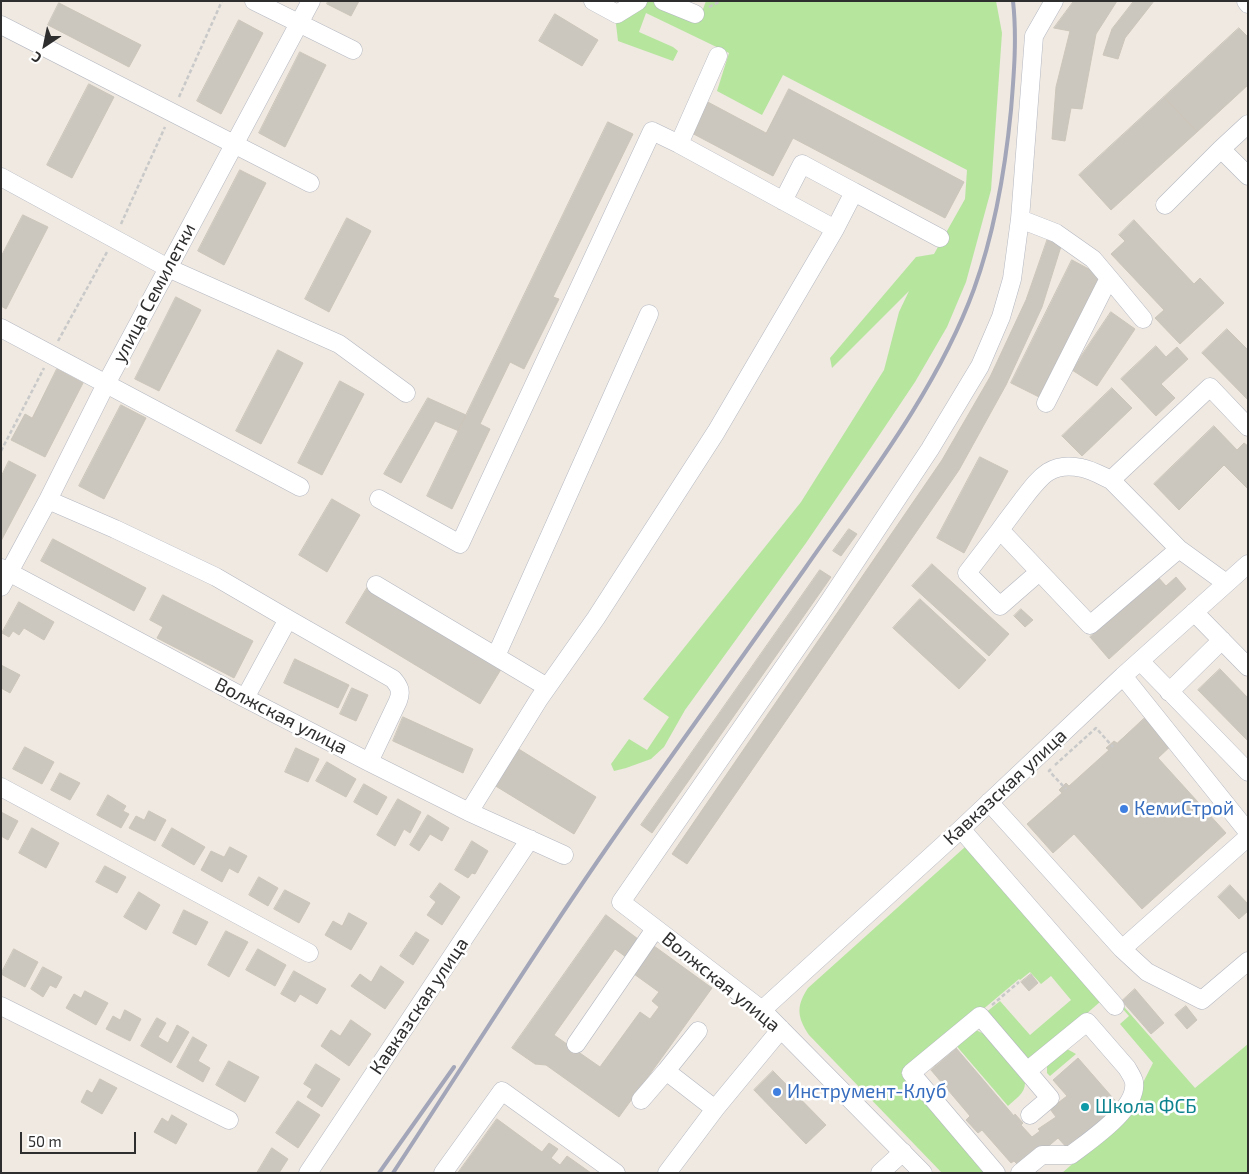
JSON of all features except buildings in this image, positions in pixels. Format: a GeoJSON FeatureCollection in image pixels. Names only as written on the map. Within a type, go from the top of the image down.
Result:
{"type":"FeatureCollection","features":[{"type":"Feature","properties":{"kind":"street"},"geometry":{"type":"LineString","coordinates":[[254,1],[353,50]]}},
{"type":"Feature","properties":{"kind":"street","name":"улица Семилетки"},"geometry":{"type":"LineString","coordinates":[[4,576],[48,500],[106,384],[310,1]]}},
{"type":"Feature","properties":{"kind":"street"},"geometry":{"type":"LineString","coordinates":[[593,1],[618,14],[638,1]]}},
{"type":"Feature","properties":{"kind":"street"},"geometry":{"type":"LineString","coordinates":[[663,1],[696,14]]}},
{"type":"Feature","properties":{"kind":"street"},"geometry":{"type":"LineString","coordinates":[[1054,1],[1034,36],[1020,219],[1056,234],[1093,259],[1143,319]]}},
{"type":"Feature","properties":{"kind":"street"},"geometry":{"type":"LineString","coordinates":[[1,25],[310,183]]}},
{"type":"Feature","properties":{"kind":"street"},"geometry":{"type":"LineString","coordinates":[[679,144],[718,56]]}},
{"type":"Feature","properties":{"kind":"street"},"geometry":{"type":"LineString","coordinates":[[1165,205],[1248,124]]}},
{"type":"Feature","properties":{"kind":"street"},"geometry":{"type":"LineString","coordinates":[[379,499],[460,544],[652,130],[835,229]]}},
{"type":"Feature","properties":{"kind":"street"},"geometry":{"type":"LineString","coordinates":[[1221,149],[1248,176]]}},
{"type":"Feature","properties":{"kind":"street"},"geometry":{"type":"LineString","coordinates":[[783,201],[802,164],[940,238]]}},
{"type":"Feature","properties":{"kind":"street"},"geometry":{"type":"LineString","coordinates":[[1,177],[168,268],[339,344],[406,393]]}},
{"type":"Feature","properties":{"kind":"street"},"geometry":{"type":"LineString","coordinates":[[469,812],[547,687],[596,618],[716,432],[835,229],[854,192]]}},
{"type":"Feature","properties":{"kind":"street","name":"Волжская улица"},"geometry":{"type":"LineString","coordinates":[[923,1173],[762,1010],[621,902],[824,609],[930,449],[980,366],[1002,317],[1008,296],[1020,219]]}},
{"type":"Feature","properties":{"kind":"street"},"geometry":{"type":"LineString","coordinates":[[1046,404],[1108,278]]}},
{"type":"Feature","properties":{"kind":"street"},"geometry":{"type":"LineString","coordinates":[[496,656],[650,314]]}},
{"type":"Feature","properties":{"kind":"street"},"geometry":{"type":"LineString","coordinates":[[1,328],[300,487]]}},
{"type":"Feature","properties":{"kind":"street"},"geometry":{"type":"LineString","coordinates":[[1111,480],[1210,387],[1248,428]]}},
{"type":"Feature","properties":{"kind":"street"},"geometry":{"type":"LineString","coordinates":[[1039,572],[1000,606],[967,573],[1038,479],[1058,467],[1070,466],[1084,468],[1111,480],[1179,549],[1226,583]]}},
{"type":"Feature","properties":{"kind":"street"},"geometry":{"type":"LineString","coordinates":[[48,500],[115,528],[216,577],[393,679],[400,690],[398,701],[369,762]]}},
{"type":"Feature","properties":{"kind":"street"},"geometry":{"type":"LineString","coordinates":[[1000,530],[1090,625],[1179,549]]}},
{"type":"Feature","properties":{"kind":"street","name":"Кавказская улица"},"geometry":{"type":"LineString","coordinates":[[762,1010],[961,829],[1123,676],[1248,564]]}},
{"type":"Feature","properties":{"kind":"street","name":"Волжская улица"},"geometry":{"type":"LineString","coordinates":[[4,576],[469,812],[564,855]]}},
{"type":"Feature","properties":{"kind":"street"},"geometry":{"type":"LineString","coordinates":[[376,584],[547,687]]}},
{"type":"Feature","properties":{"kind":"street"},"geometry":{"type":"LineString","coordinates":[[1194,612],[1248,667]]}},
{"type":"Feature","properties":{"kind":"street"},"geometry":{"type":"LineString","coordinates":[[245,698],[288,619]]}},
{"type":"Feature","properties":{"kind":"street"},"geometry":{"type":"LineString","coordinates":[[1169,692],[1222,640]]}},
{"type":"Feature","properties":{"kind":"street"},"geometry":{"type":"LineString","coordinates":[[1140,661],[1248,772]]}},
{"type":"Feature","properties":{"kind":"street"},"geometry":{"type":"LineString","coordinates":[[1123,676],[1248,832]]}},
{"type":"Feature","properties":{"kind":"street"},"geometry":{"type":"LineString","coordinates":[[1,787],[309,953]]}},
{"type":"Feature","properties":{"kind":"street"},"geometry":{"type":"LineString","coordinates":[[989,802],[1122,949],[1147,972],[1202,1000],[1248,961]]}},
{"type":"Feature","properties":{"kind":"street"},"geometry":{"type":"LineString","coordinates":[[961,829],[1115,1006]]}},
{"type":"Feature","properties":{"kind":"street"},"geometry":{"type":"LineString","coordinates":[[1122,949],[1248,837]]}},
{"type":"Feature","properties":{"kind":"street","name":"Кавказская улица"},"geometry":{"type":"LineString","coordinates":[[308,1173],[530,839]]}},
{"type":"Feature","properties":{"kind":"street"},"geometry":{"type":"LineString","coordinates":[[576,1044],[655,929]]}},
{"type":"Feature","properties":{"kind":"street"},"geometry":{"type":"LineString","coordinates":[[1,1006],[229,1120]]}},
{"type":"Feature","properties":{"kind":"street"},"geometry":{"type":"LineString","coordinates":[[996,1173],[911,1073],[980,1016],[1050,1098],[1030,1115]]}},
{"type":"Feature","properties":{"kind":"street"},"geometry":{"type":"LineString","coordinates":[[1020,1173],[1042,1155],[1071,1155],[1120,1114],[1129,1102],[1134,1088],[1132,1076],[1127,1068],[1087,1022],[1027,1071]]}},
{"type":"Feature","properties":{"kind":"street"},"geometry":{"type":"LineString","coordinates":[[667,1173],[715,1109],[781,1029]]}},
{"type":"Feature","properties":{"kind":"street"},"geometry":{"type":"LineString","coordinates":[[641,1100],[698,1031]]}},
{"type":"Feature","properties":{"kind":"street"},"geometry":{"type":"LineString","coordinates":[[666,1070],[715,1109]]}},
{"type":"Feature","properties":{"kind":"street"},"geometry":{"type":"LineString","coordinates":[[443,1173],[502,1091],[616,1173]]}},
{"type":"Feature","properties":{"kind":"street"},"geometry":{"type":"LineString","coordinates":[[880,1173],[903,1152]]}},
{"type":"Feature","properties":{"kind":"path"},"geometry":{"type":"LineString","coordinates":[[1066,789],[1049,771],[1096,728],[1113,747]]}},
{"type":"Feature","properties":{"kind":"path"},"geometry":{"type":"LineString","coordinates":[[980,1016],[1018,982]]}},
{"type":"Feature","properties":{"kind":"green space"},"geometry":{"type":"Polygon","coordinates":[[[647,1],[653,1],[700,17],[706,1],[996,1],[1002,33],[991,190],[966,282],[947,327],[915,382],[870,449],[806,543],[685,710],[664,747],[651,759],[614,771],[611,764],[629,739],[647,750],[669,717],[643,699],[801,502],[884,370],[899,312],[909,291],[832,368],[830,358],[916,257],[934,254],[965,199],[967,170],[783,75],[762,115],[717,91],[729,53],[646,13],[639,32],[678,51],[673,61],[618,41],[616,24],[627,12],[647,1]]]}},
{"type":"Feature","properties":{"kind":"green space"},"geometry":{"type":"Polygon","coordinates":[[[965,847],[1101,1001],[1036,1058],[1026,1060],[984,1014],[1000,1001],[1030,1035],[1071,1000],[1051,976],[1041,984],[1030,972],[981,1011],[978,1008],[901,1073],[985,1173],[942,1173],[809,1035],[802,1023],[799,1011],[801,1000],[808,988],[965,847]]]}},
{"type":"Feature","properties":{"kind":"green space"},"geometry":{"type":"Polygon","coordinates":[[[991,855],[1195,1088],[1248,1044],[1248,1173],[1062,1173],[1125,1118],[1153,1063],[1120,1024],[1129,1016],[989,857],[991,855]]]}},
{"type":"Feature","properties":{"kind":"green space"},"geometry":{"type":"Polygon","coordinates":[[[976,1030],[984,1034],[1025,1083],[1021,1093],[1008,1106],[954,1043],[976,1030]]]}},
{"type":"Feature","properties":{"kind":"green space"},"geometry":{"type":"Polygon","coordinates":[[[1067,1049],[1076,1054],[1050,1076],[1047,1073],[1047,1065],[1067,1049]]]}},
{"type":"Feature","properties":{"kind":"railway"},"geometry":{"type":"LineString","coordinates":[[393,1173],[577,891],[876,467],[921,398],[941,362],[959,326],[974,289],[988,245],[998,201],[1009,133],[1013,83],[1015,42],[1013,1]]}},
{"type":"Feature","properties":{"kind":"railway"},"geometry":{"type":"LineString","coordinates":[[379,1173],[454,1067]]}},
{"type":"Feature","properties":{"kind":"place","name":"КемиСтрой"},"geometry":{"type":"Point","coordinates":[1124,809]}},
{"type":"Feature","properties":{"kind":"place","name":"Инструмент-Клуб"},"geometry":{"type":"Point","coordinates":[777,1092]}},
{"type":"Feature","properties":{"kind":"place","name":"Школа ФСБ"},"geometry":{"type":"Point","coordinates":[1085,1107]}}]}
